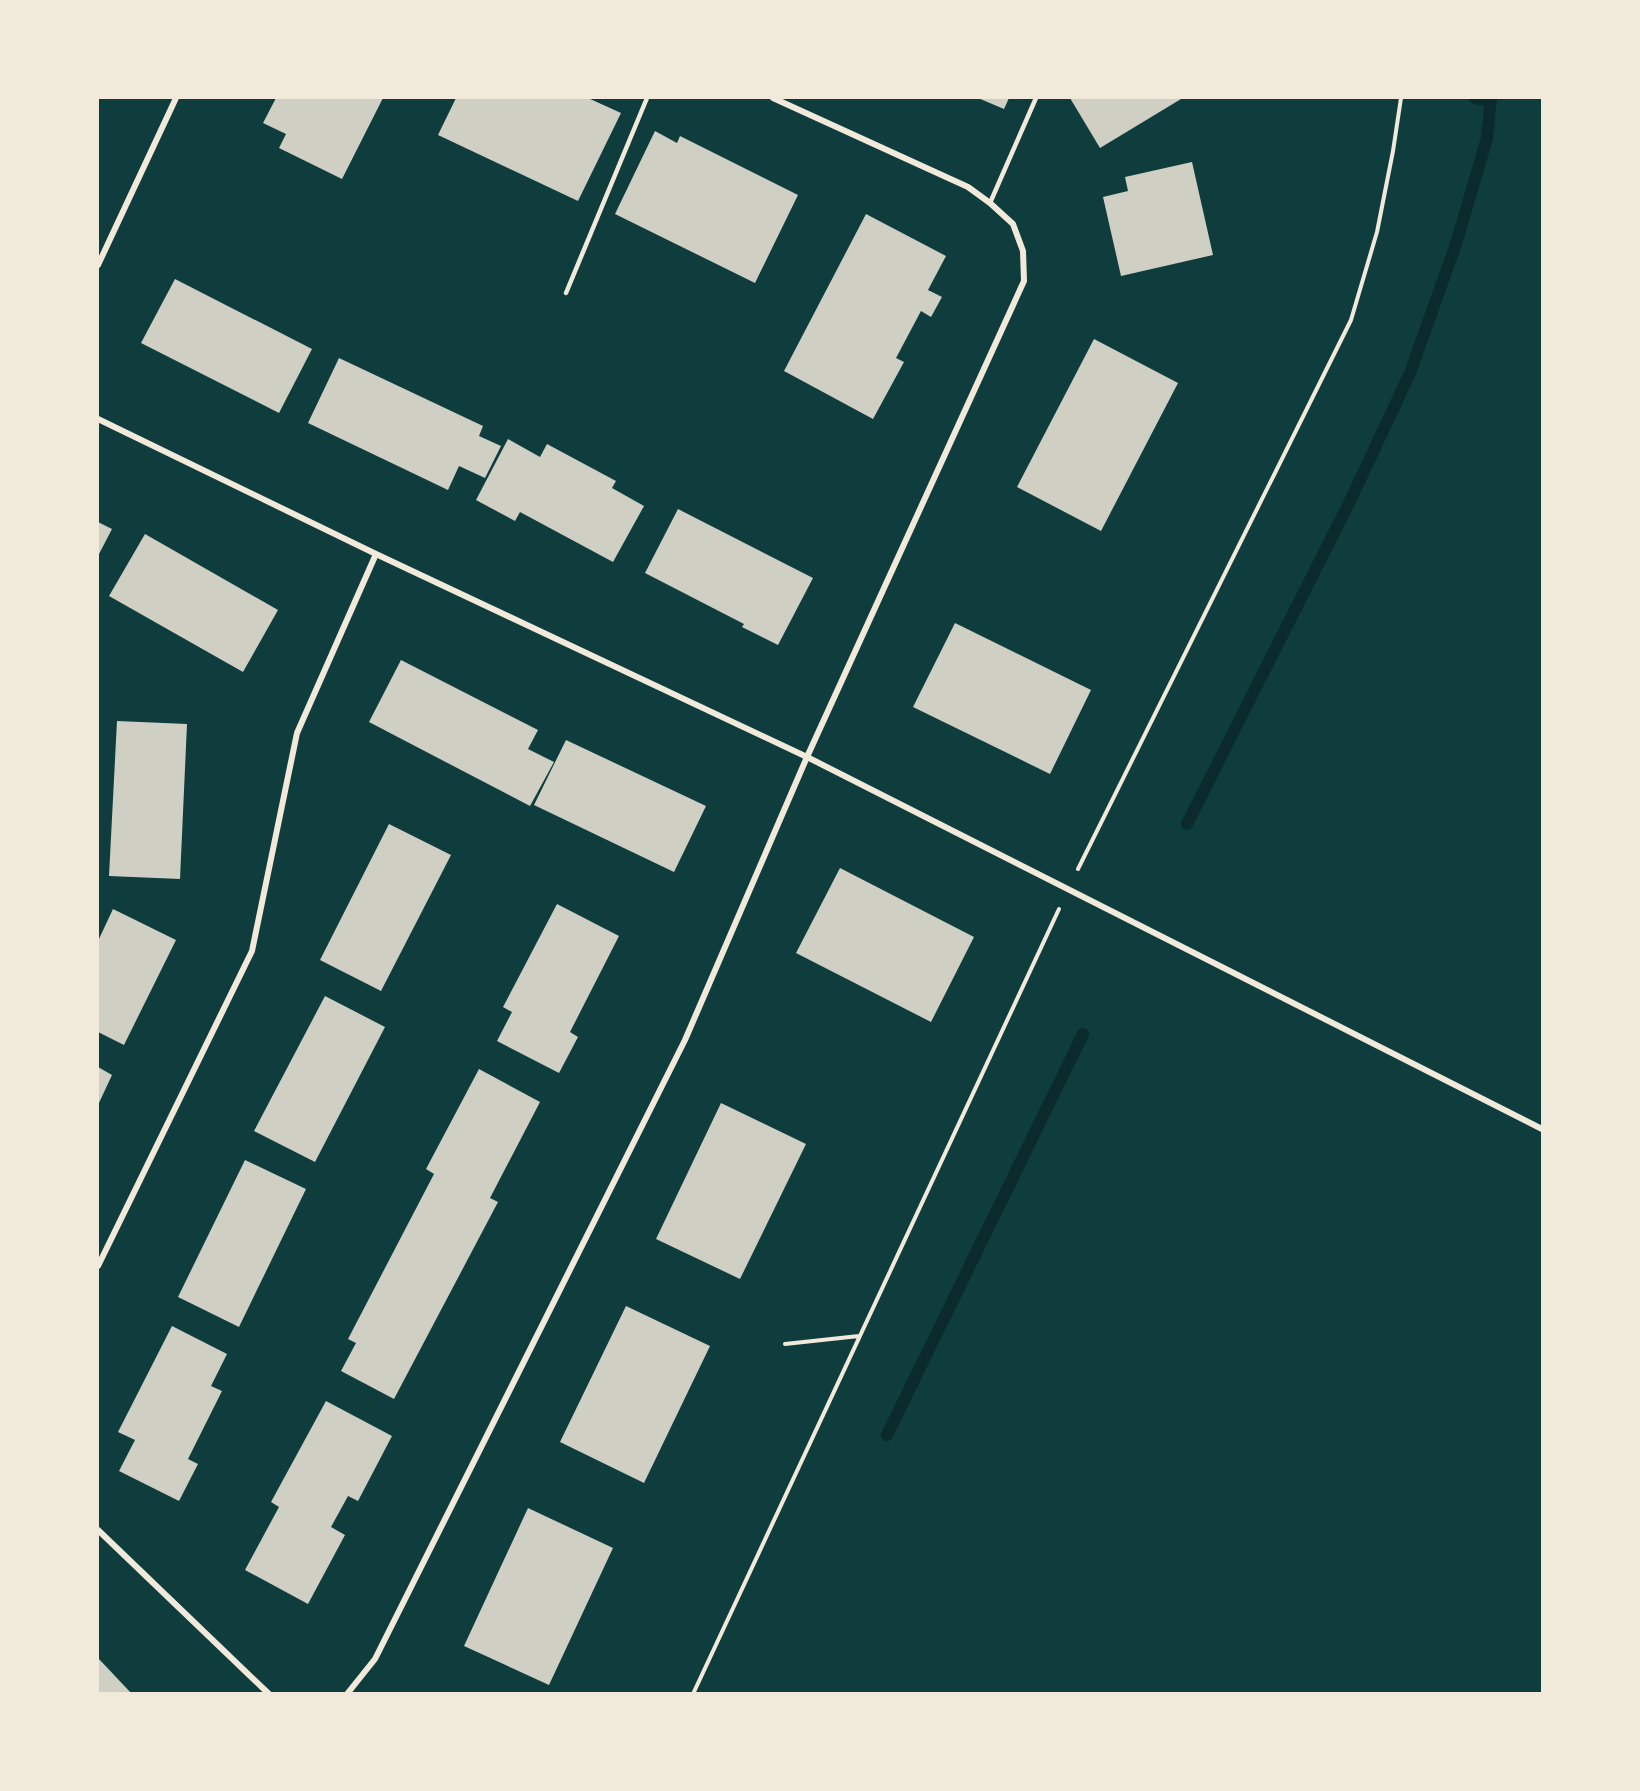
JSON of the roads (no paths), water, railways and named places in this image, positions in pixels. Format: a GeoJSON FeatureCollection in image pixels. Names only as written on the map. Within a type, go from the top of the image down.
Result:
{"type":"FeatureCollection","features":[{"type":"Feature","properties":{"kind":"street"},"geometry":{"type":"LineString","coordinates":[[98,265],[176,98]]}},
{"type":"Feature","properties":{"kind":"street"},"geometry":{"type":"LineString","coordinates":[[347,1694],[375,1659],[685,1040],[807,757],[1024,280],[1023,251],[1013,225],[990,203],[968,187],[773,98]]}},
{"type":"Feature","properties":{"kind":"street"},"geometry":{"type":"LineString","coordinates":[[98,419],[376,554],[807,757],[1542,1129]]}},
{"type":"Feature","properties":{"kind":"street"},"geometry":{"type":"LineString","coordinates":[[98,1266],[252,951],[297,733],[376,554]]}},
{"type":"Feature","properties":{"kind":"street"},"geometry":{"type":"LineString","coordinates":[[98,1530],[269,1694]]}},
{"type":"Feature","properties":{"kind":"lane"},"geometry":{"type":"LineString","coordinates":[[566,293],[647,98]]}},
{"type":"Feature","properties":{"kind":"lane"},"geometry":{"type":"LineString","coordinates":[[990,203],[1036,98]]}},
{"type":"Feature","properties":{"kind":"waterway"},"geometry":{"type":"LineString","coordinates":[[1475,98],[1491,101]]}},
{"type":"Feature","properties":{"kind":"waterway"},"geometry":{"type":"LineString","coordinates":[[1187,824],[1351,499],[1410,373],[1456,244],[1487,138],[1491,98]]}},
{"type":"Feature","properties":{"kind":"waterway"},"geometry":{"type":"LineString","coordinates":[[887,1435],[1083,1034]]}}]}
